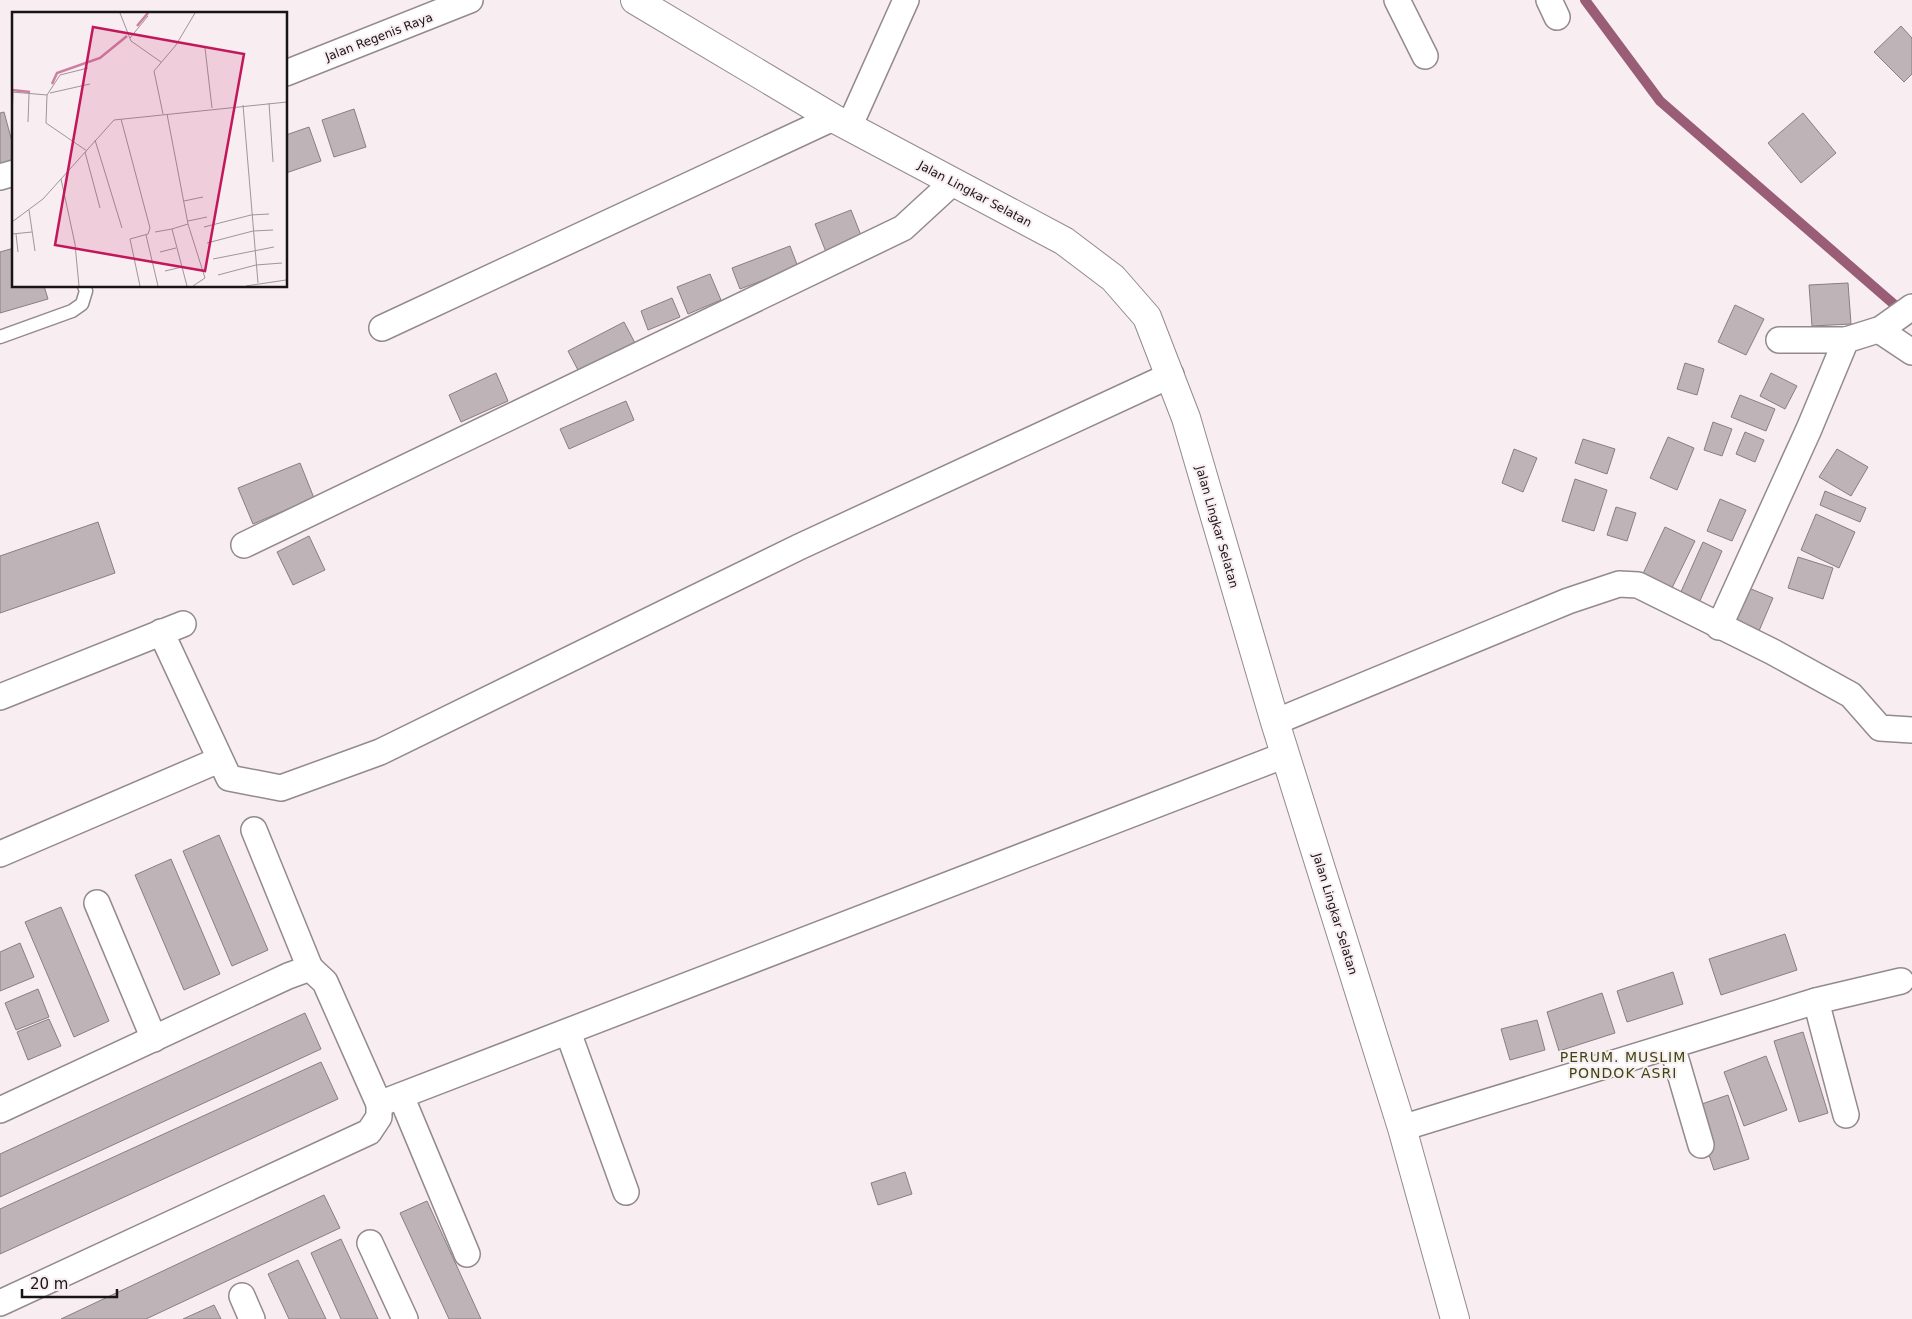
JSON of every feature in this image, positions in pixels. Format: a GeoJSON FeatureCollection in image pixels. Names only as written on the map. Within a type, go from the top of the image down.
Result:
{"type":"FeatureCollection","features":[{"type":"Feature","properties":{"kind":"street","name":"Jalan Regenis Raya"},"geometry":{"type":"LineString","coordinates":[[288,72],[470,0]]}},
{"type":"Feature","properties":{"kind":"street","name":"Jalan Lingkar Selatan"},"geometry":{"type":"LineString","coordinates":[[635,0],[841,123],[1064,241],[1113,278],[1147,317],[1186,418],[1275,722],[1402,1128],[1455,1319]]}},
{"type":"Feature","properties":{"kind":"street"},"geometry":{"type":"LineString","coordinates":[[382,328],[841,123],[906,0]]}},
{"type":"Feature","properties":{"kind":"street"},"geometry":{"type":"LineString","coordinates":[[1397,0],[1425,56]]}},
{"type":"Feature","properties":{"kind":"street"},"geometry":{"type":"LineString","coordinates":[[244,545],[903,228],[953,182]]}},
{"type":"Feature","properties":{"kind":"street"},"geometry":{"type":"LineString","coordinates":[[1779,340],[1846,340],[1882,328],[1909,308]]}},
{"type":"Feature","properties":{"kind":"street"},"geometry":{"type":"LineString","coordinates":[[1882,328],[1912,352]]}},
{"type":"Feature","properties":{"kind":"street"},"geometry":{"type":"LineString","coordinates":[[1719,627],[1809,430],[1846,340]]}},
{"type":"Feature","properties":{"kind":"street"},"geometry":{"type":"LineString","coordinates":[[0,697],[172,628],[219,760],[229,778],[281,788],[380,752],[799,547],[1171,376]]}},
{"type":"Feature","properties":{"kind":"street"},"geometry":{"type":"LineString","coordinates":[[1275,722],[1568,601],[1619,584],[1638,585],[1719,627],[1773,652],[1851,695],[1880,728],[1912,730]]}},
{"type":"Feature","properties":{"kind":"street"},"geometry":{"type":"LineString","coordinates":[[0,1303],[369,1132],[390,1100],[1286,756]]}},
{"type":"Feature","properties":{"kind":"street"},"geometry":{"type":"LineString","coordinates":[[0,854],[219,760]]}},
{"type":"Feature","properties":{"kind":"street"},"geometry":{"type":"LineString","coordinates":[[254,830],[310,968],[325,982],[390,1100],[467,1254]]}},
{"type":"Feature","properties":{"kind":"street"},"geometry":{"type":"LineString","coordinates":[[98,903],[154,1039]]}},
{"type":"Feature","properties":{"kind":"street"},"geometry":{"type":"LineString","coordinates":[[0,1110],[288,976],[310,968]]}},
{"type":"Feature","properties":{"kind":"street"},"geometry":{"type":"LineString","coordinates":[[1402,1128],[1816,1002],[1901,981]]}},
{"type":"Feature","properties":{"kind":"street"},"geometry":{"type":"LineString","coordinates":[[1816,1002],[1846,1115]]}},
{"type":"Feature","properties":{"kind":"street"},"geometry":{"type":"LineString","coordinates":[[568,1032],[626,1192]]}},
{"type":"Feature","properties":{"kind":"street"},"geometry":{"type":"LineString","coordinates":[[1672,1046],[1701,1145]]}},
{"type":"Feature","properties":{"kind":"street"},"geometry":{"type":"LineString","coordinates":[[370,1243],[405,1319]]}},
{"type":"Feature","properties":{"kind":"street"},"geometry":{"type":"LineString","coordinates":[[242,1296],[252,1319]]}},
{"type":"Feature","properties":{"kind":"lane"},"geometry":{"type":"LineString","coordinates":[[0,337],[72,310],[82,304],[86,291],[85,288]]}},
{"type":"Feature","properties":{"kind":"building"},"geometry":{"type":"Polygon","coordinates":[[[1901,26],[1912,38],[1912,74],[1904,82],[1874,52],[1901,26]]]}},
{"type":"Feature","properties":{"kind":"building"},"geometry":{"type":"Polygon","coordinates":[[[354,109],[366,147],[334,157],[322,120],[354,109]]]}},
{"type":"Feature","properties":{"kind":"building"},"geometry":{"type":"Polygon","coordinates":[[[4,112],[12,142],[12,162],[0,165],[0,113],[4,112]]]}},
{"type":"Feature","properties":{"kind":"building"},"geometry":{"type":"Polygon","coordinates":[[[1803,113],[1836,153],[1801,183],[1768,143],[1803,113]]]}},
{"type":"Feature","properties":{"kind":"building"},"geometry":{"type":"Polygon","coordinates":[[[309,127],[321,161],[288,172],[288,134],[309,127]]]}},
{"type":"Feature","properties":{"kind":"building"},"geometry":{"type":"Polygon","coordinates":[[[851,210],[862,238],[826,252],[815,224],[851,210]]]}},
{"type":"Feature","properties":{"kind":"building"},"geometry":{"type":"Polygon","coordinates":[[[790,246],[798,267],[740,289],[732,268],[790,246]]]}},
{"type":"Feature","properties":{"kind":"building"},"geometry":{"type":"Polygon","coordinates":[[[12,249],[12,288],[45,288],[48,299],[0,313],[0,252],[12,249]]]}},
{"type":"Feature","properties":{"kind":"building"},"geometry":{"type":"Polygon","coordinates":[[[710,274],[721,300],[688,314],[677,287],[710,274]]]}},
{"type":"Feature","properties":{"kind":"building"},"geometry":{"type":"Polygon","coordinates":[[[1848,283],[1851,324],[1812,326],[1809,285],[1848,283]]]}},
{"type":"Feature","properties":{"kind":"building"},"geometry":{"type":"Polygon","coordinates":[[[672,298],[680,317],[648,330],[641,311],[672,298]]]}},
{"type":"Feature","properties":{"kind":"building"},"geometry":{"type":"Polygon","coordinates":[[[1735,305],[1764,319],[1746,355],[1718,342],[1735,305]]]}},
{"type":"Feature","properties":{"kind":"building"},"geometry":{"type":"Polygon","coordinates":[[[624,322],[635,343],[579,372],[568,351],[624,322]]]}},
{"type":"Feature","properties":{"kind":"building"},"geometry":{"type":"Polygon","coordinates":[[[1685,363],[1704,369],[1697,395],[1677,389],[1685,363]]]}},
{"type":"Feature","properties":{"kind":"building"},"geometry":{"type":"Polygon","coordinates":[[[496,373],[508,401],[461,422],[449,395],[496,373]]]}},
{"type":"Feature","properties":{"kind":"building"},"geometry":{"type":"Polygon","coordinates":[[[1771,373],[1797,386],[1785,409],[1760,396],[1771,373]]]}},
{"type":"Feature","properties":{"kind":"building"},"geometry":{"type":"Polygon","coordinates":[[[1740,395],[1775,409],[1766,431],[1731,417],[1740,395]]]}},
{"type":"Feature","properties":{"kind":"building"},"geometry":{"type":"Polygon","coordinates":[[[626,401],[634,420],[569,449],[560,429],[626,401]]]}},
{"type":"Feature","properties":{"kind":"building"},"geometry":{"type":"Polygon","coordinates":[[[1713,422],[1732,429],[1722,456],[1704,450],[1713,422]]]}},
{"type":"Feature","properties":{"kind":"building"},"geometry":{"type":"Polygon","coordinates":[[[1745,432],[1764,440],[1755,462],[1736,454],[1745,432]]]}},
{"type":"Feature","properties":{"kind":"building"},"geometry":{"type":"Polygon","coordinates":[[[1668,437],[1694,448],[1677,490],[1650,478],[1668,437]]]}},
{"type":"Feature","properties":{"kind":"building"},"geometry":{"type":"Polygon","coordinates":[[[1583,439],[1615,449],[1607,474],[1575,463],[1583,439]]]}},
{"type":"Feature","properties":{"kind":"building"},"geometry":{"type":"Polygon","coordinates":[[[1514,449],[1537,458],[1523,492],[1502,483],[1514,449]]]}},
{"type":"Feature","properties":{"kind":"building"},"geometry":{"type":"Polygon","coordinates":[[[1837,449],[1868,467],[1851,496],[1819,477],[1837,449]]]}},
{"type":"Feature","properties":{"kind":"building"},"geometry":{"type":"Polygon","coordinates":[[[300,463],[314,498],[253,524],[238,488],[300,463]]]}},
{"type":"Feature","properties":{"kind":"building"},"geometry":{"type":"Polygon","coordinates":[[[1575,479],[1607,490],[1594,531],[1562,521],[1575,479]]]}},
{"type":"Feature","properties":{"kind":"building"},"geometry":{"type":"Polygon","coordinates":[[[1825,491],[1866,508],[1860,522],[1820,505],[1825,491]]]}},
{"type":"Feature","properties":{"kind":"building"},"geometry":{"type":"Polygon","coordinates":[[[1720,499],[1746,510],[1732,541],[1707,531],[1720,499]]]}},
{"type":"Feature","properties":{"kind":"building"},"geometry":{"type":"Polygon","coordinates":[[[1616,507],[1636,513],[1627,541],[1607,535],[1616,507]]]}},
{"type":"Feature","properties":{"kind":"building"},"geometry":{"type":"Polygon","coordinates":[[[1816,514],[1855,532],[1839,568],[1801,550],[1816,514]]]}},
{"type":"Feature","properties":{"kind":"building"},"geometry":{"type":"Polygon","coordinates":[[[98,522],[115,573],[0,613],[0,556],[98,522]]]}},
{"type":"Feature","properties":{"kind":"building"},"geometry":{"type":"Polygon","coordinates":[[[1665,527],[1695,541],[1669,594],[1640,580],[1665,527]]]}},
{"type":"Feature","properties":{"kind":"building"},"geometry":{"type":"Polygon","coordinates":[[[309,536],[325,570],[293,585],[277,552],[309,536]]]}},
{"type":"Feature","properties":{"kind":"building"},"geometry":{"type":"Polygon","coordinates":[[[1703,542],[1722,551],[1699,603],[1680,594],[1703,542]]]}},
{"type":"Feature","properties":{"kind":"building"},"geometry":{"type":"Polygon","coordinates":[[[1798,557],[1833,568],[1823,599],[1788,588],[1798,557]]]}},
{"type":"Feature","properties":{"kind":"building"},"geometry":{"type":"Polygon","coordinates":[[[1744,586],[1773,598],[1756,638],[1728,627],[1744,586]]]}},
{"type":"Feature","properties":{"kind":"building"},"geometry":{"type":"Polygon","coordinates":[[[219,835],[268,950],[232,966],[183,851],[219,835]]]}},
{"type":"Feature","properties":{"kind":"building"},"geometry":{"type":"Polygon","coordinates":[[[171,859],[220,974],[184,990],[135,875],[171,859]]]}},
{"type":"Feature","properties":{"kind":"building"},"geometry":{"type":"Polygon","coordinates":[[[61,907],[109,1021],[74,1037],[25,922],[61,907]]]}},
{"type":"Feature","properties":{"kind":"building"},"geometry":{"type":"Polygon","coordinates":[[[1785,934],[1797,970],[1721,995],[1709,959],[1785,934]]]}},
{"type":"Feature","properties":{"kind":"building"},"geometry":{"type":"Polygon","coordinates":[[[20,943],[34,977],[0,991],[0,952],[20,943]]]}},
{"type":"Feature","properties":{"kind":"building"},"geometry":{"type":"Polygon","coordinates":[[[1673,972],[1683,1004],[1627,1022],[1617,991],[1673,972]]]}},
{"type":"Feature","properties":{"kind":"building"},"geometry":{"type":"Polygon","coordinates":[[[38,989],[49,1017],[16,1030],[5,1003],[38,989]]]}},
{"type":"Feature","properties":{"kind":"building"},"geometry":{"type":"Polygon","coordinates":[[[1602,993],[1615,1033],[1559,1051],[1547,1012],[1602,993]]]}},
{"type":"Feature","properties":{"kind":"building"},"geometry":{"type":"Polygon","coordinates":[[[305,1013],[321,1049],[0,1197],[0,1154],[305,1013]]]}},
{"type":"Feature","properties":{"kind":"building"},"geometry":{"type":"Polygon","coordinates":[[[49,1019],[61,1046],[28,1060],[17,1032],[49,1019]]]}},
{"type":"Feature","properties":{"kind":"building"},"geometry":{"type":"Polygon","coordinates":[[[1537,1020],[1545,1050],[1510,1060],[1501,1029],[1537,1020]]]}},
{"type":"Feature","properties":{"kind":"building"},"geometry":{"type":"Polygon","coordinates":[[[1803,1032],[1828,1113],[1799,1122],[1774,1041],[1803,1032]]]}},
{"type":"Feature","properties":{"kind":"building"},"geometry":{"type":"Polygon","coordinates":[[[1766,1056],[1787,1110],[1744,1126],[1724,1072],[1766,1056]]]}},
{"type":"Feature","properties":{"kind":"building"},"geometry":{"type":"Polygon","coordinates":[[[321,1062],[338,1099],[0,1254],[0,1209],[321,1062]]]}},
{"type":"Feature","properties":{"kind":"building"},"geometry":{"type":"Polygon","coordinates":[[[1728,1095],[1749,1159],[1714,1170],[1693,1107],[1728,1095]]]}},
{"type":"Feature","properties":{"kind":"building"},"geometry":{"type":"Polygon","coordinates":[[[905,1172],[912,1194],[878,1205],[871,1183],[905,1172]]]}},
{"type":"Feature","properties":{"kind":"building"},"geometry":{"type":"Polygon","coordinates":[[[324,1195],[340,1228],[146,1319],[61,1319],[324,1195]]]}},
{"type":"Feature","properties":{"kind":"building"},"geometry":{"type":"Polygon","coordinates":[[[427,1201],[481,1319],[449,1319],[400,1213],[427,1201]]]}},
{"type":"Feature","properties":{"kind":"building"},"geometry":{"type":"Polygon","coordinates":[[[341,1239],[378,1319],[341,1319],[311,1253],[341,1239]]]}},
{"type":"Feature","properties":{"kind":"building"},"geometry":{"type":"Polygon","coordinates":[[[298,1260],[326,1319],[289,1319],[268,1274],[298,1260]]]}},
{"type":"Feature","properties":{"kind":"building"},"geometry":{"type":"Polygon","coordinates":[[[214,1305],[221,1319],[183,1319],[214,1305]]]}},
{"type":"Feature","properties":{"kind":"waterway"},"geometry":{"type":"LineString","coordinates":[[1585,0],[1660,101],[1904,313]]}},
{"type":"Feature","properties":{"kind":"district","name":"PERUM. MUSLIM PONDOK ASRI"},"geometry":{"type":"Point","coordinates":[1623,1066]}}]}
